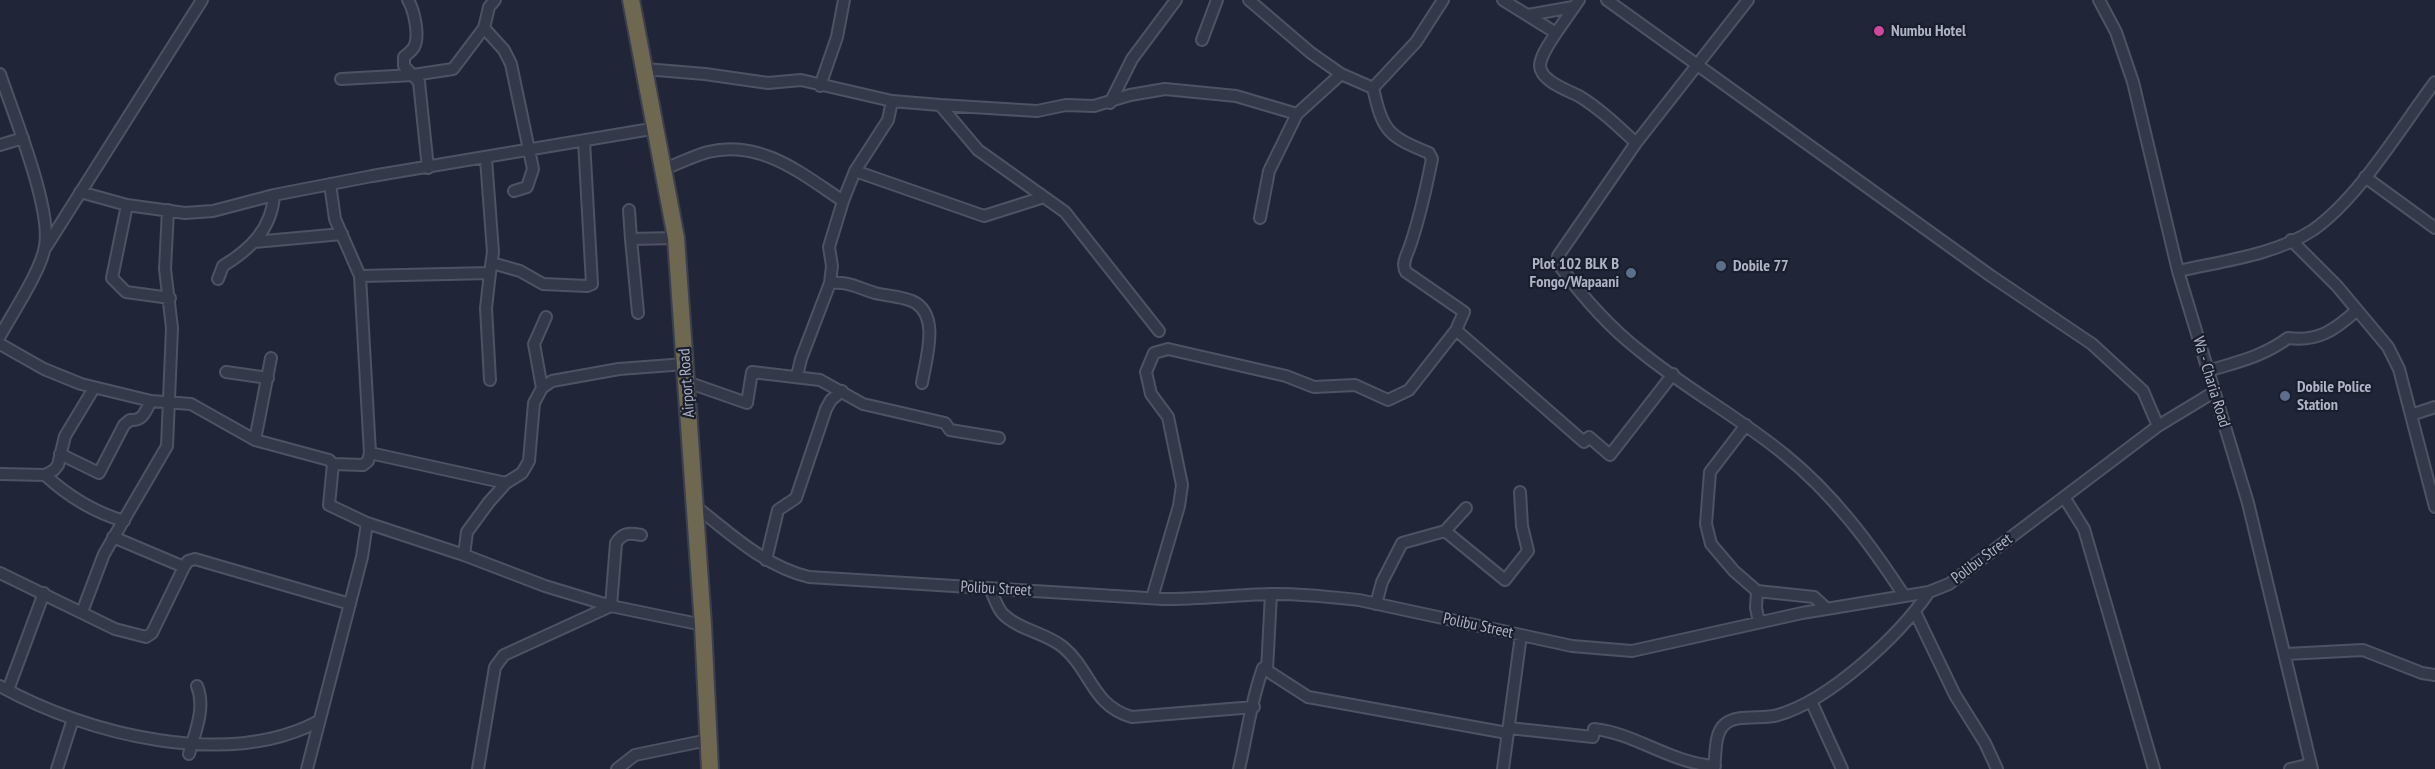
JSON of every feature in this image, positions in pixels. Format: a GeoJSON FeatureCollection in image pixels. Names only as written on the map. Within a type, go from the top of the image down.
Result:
{"type":"FeatureCollection","features":[{"type":"Feature","properties":{"kind":"highway","name":"Airport Road"},"geometry":{"type":"LineString","coordinates":[[631,0],[676,238],[703,626],[710,769]]}},
{"type":"Feature","properties":{"kind":"street"},"geometry":{"type":"LineString","coordinates":[[0,336],[45,247],[202,0]]}},
{"type":"Feature","properties":{"kind":"street"},"geometry":{"type":"LineString","coordinates":[[408,0],[412,6],[415,41],[413,49],[404,57],[404,66],[407,72],[419,82],[428,168]]}},
{"type":"Feature","properties":{"kind":"street"},"geometry":{"type":"LineString","coordinates":[[341,79],[413,75],[453,69],[484,28],[489,7],[495,0]]}},
{"type":"Feature","properties":{"kind":"street"},"geometry":{"type":"LineString","coordinates":[[820,86],[837,37],[844,0]]}},
{"type":"Feature","properties":{"kind":"street"},"geometry":{"type":"LineString","coordinates":[[1110,103],[1132,59],[1176,0]]}},
{"type":"Feature","properties":{"kind":"street"},"geometry":{"type":"LineString","coordinates":[[1202,40],[1217,0]]}},
{"type":"Feature","properties":{"kind":"street"},"geometry":{"type":"LineString","coordinates":[[1249,0],[1311,53],[1341,74],[1373,88]]}},
{"type":"Feature","properties":{"kind":"street"},"geometry":{"type":"LineString","coordinates":[[1503,0],[1556,33]]}},
{"type":"Feature","properties":{"kind":"street"},"geometry":{"type":"LineString","coordinates":[[1607,0],[1991,276],[2092,344],[2143,391],[2158,426]]}},
{"type":"Feature","properties":{"kind":"street"},"geometry":{"type":"LineString","coordinates":[[1748,0],[1636,143],[1558,256],[1558,265],[1623,337],[1746,425],[1785,455],[1823,490],[1870,543],[1903,594]]}},
{"type":"Feature","properties":{"kind":"street","name":"Wa - Charia Road"},"geometry":{"type":"LineString","coordinates":[[2099,0],[2116,32],[2133,82],[2178,271],[2248,503],[2311,766]]}},
{"type":"Feature","properties":{"kind":"street"},"geometry":{"type":"LineString","coordinates":[[1373,88],[1416,42],[1437,2]]}},
{"type":"Feature","properties":{"kind":"street"},"geometry":{"type":"LineString","coordinates":[[1528,15],[1576,3]]}},
{"type":"Feature","properties":{"kind":"street"},"geometry":{"type":"LineString","coordinates":[[1576,3],[1540,63],[1541,71],[1548,79],[1582,98],[1614,122],[1636,143]]}},
{"type":"Feature","properties":{"kind":"street"},"geometry":{"type":"LineString","coordinates":[[484,28],[504,50],[511,64],[533,169],[527,187],[514,191]]}},
{"type":"Feature","properties":{"kind":"street"},"geometry":{"type":"LineString","coordinates":[[645,69],[705,74],[768,83],[801,80],[892,101],[1037,111],[1066,105],[1094,106],[1110,103],[1130,95],[1165,89],[1236,96],[1297,114]]}},
{"type":"Feature","properties":{"kind":"street"},"geometry":{"type":"LineString","coordinates":[[0,74],[23,138],[45,222],[45,247]]}},
{"type":"Feature","properties":{"kind":"street"},"geometry":{"type":"LineString","coordinates":[[1260,218],[1269,171],[1286,141],[1297,114],[1341,74]]}},
{"type":"Feature","properties":{"kind":"street"},"geometry":{"type":"LineString","coordinates":[[2178,271],[2272,249],[2312,230],[2341,206],[2365,177],[2435,81]]}},
{"type":"Feature","properties":{"kind":"street"},"geometry":{"type":"LineString","coordinates":[[1152,598],[1179,506],[1182,484],[1168,417],[1151,394],[1146,372],[1154,353],[1168,349],[1286,376],[1314,387],[1355,385],[1388,400],[1409,390],[1456,330],[1464,312],[1410,276],[1403,268],[1419,219],[1432,156],[1390,133],[1379,112],[1373,88]]}},
{"type":"Feature","properties":{"kind":"street"},"geometry":{"type":"LineString","coordinates":[[797,376],[801,359],[830,283],[832,267],[829,247],[843,201],[855,171],[888,120],[892,101]]}},
{"type":"Feature","properties":{"kind":"street"},"geometry":{"type":"LineString","coordinates":[[940,105],[978,150],[1065,212],[1159,331]]}},
{"type":"Feature","properties":{"kind":"street"},"geometry":{"type":"LineString","coordinates":[[80,192],[127,205],[185,213],[213,212],[274,195],[330,184],[657,128]]}},
{"type":"Feature","properties":{"kind":"street"},"geometry":{"type":"LineString","coordinates":[[0,145],[23,138]]}},
{"type":"Feature","properties":{"kind":"street"},"geometry":{"type":"LineString","coordinates":[[360,276],[491,268],[520,271],[543,284],[587,286],[592,284],[584,141]]}},
{"type":"Feature","properties":{"kind":"street"},"geometry":{"type":"LineString","coordinates":[[664,169],[709,152],[750,150],[775,157],[843,201]]}},
{"type":"Feature","properties":{"kind":"street"},"geometry":{"type":"LineString","coordinates":[[486,159],[491,268],[486,308],[490,380]]}},
{"type":"Feature","properties":{"kind":"street"},"geometry":{"type":"LineString","coordinates":[[855,171],[984,216],[1044,197]]}},
{"type":"Feature","properties":{"kind":"street"},"geometry":{"type":"LineString","coordinates":[[2365,177],[2435,228]]}},
{"type":"Feature","properties":{"kind":"street"},"geometry":{"type":"LineString","coordinates":[[0,344],[44,369],[94,388],[151,401],[191,405],[255,440],[318,457],[333,464],[363,465],[368,461],[370,453],[360,276],[335,219],[330,184]]}},
{"type":"Feature","properties":{"kind":"street"},"geometry":{"type":"LineString","coordinates":[[218,279],[223,266],[254,242],[270,220],[274,195]]}},
{"type":"Feature","properties":{"kind":"street"},"geometry":{"type":"LineString","coordinates":[[127,205],[112,278],[126,292],[170,298]]}},
{"type":"Feature","properties":{"kind":"street"},"geometry":{"type":"LineString","coordinates":[[82,612],[112,537],[164,453],[168,432],[172,328],[165,269],[168,210]]}},
{"type":"Feature","properties":{"kind":"street"},"geometry":{"type":"LineString","coordinates":[[629,210],[638,313]]}},
{"type":"Feature","properties":{"kind":"street"},"geometry":{"type":"LineString","coordinates":[[254,242],[342,234]]}},
{"type":"Feature","properties":{"kind":"street"},"geometry":{"type":"LineString","coordinates":[[631,239],[676,238]]}},
{"type":"Feature","properties":{"kind":"street"},"geometry":{"type":"LineString","coordinates":[[2291,240],[2357,310],[2388,347],[2399,369],[2435,507]]}},
{"type":"Feature","properties":{"kind":"street"},"geometry":{"type":"LineString","coordinates":[[830,283],[848,282],[872,292],[904,298],[923,308],[929,321],[922,383]]}},
{"type":"Feature","properties":{"kind":"street"},"geometry":{"type":"LineString","coordinates":[[2208,371],[2246,361],[2271,351],[2288,338],[2306,340],[2330,332],[2357,310]]}},
{"type":"Feature","properties":{"kind":"street"},"geometry":{"type":"LineString","coordinates":[[542,388],[534,344],[546,317]]}},
{"type":"Feature","properties":{"kind":"street"},"geometry":{"type":"LineString","coordinates":[[1456,330],[1584,442],[1589,437],[1610,455],[1673,374]]}},
{"type":"Feature","properties":{"kind":"street"},"geometry":{"type":"LineString","coordinates":[[255,440],[271,358]]}},
{"type":"Feature","properties":{"kind":"street"},"geometry":{"type":"LineString","coordinates":[[464,555],[467,532],[506,483],[522,473],[529,461],[534,403],[542,388],[552,381],[619,369],[685,364]]}},
{"type":"Feature","properties":{"kind":"street"},"geometry":{"type":"LineString","coordinates":[[226,372],[268,378]]}},
{"type":"Feature","properties":{"kind":"street"},"geometry":{"type":"LineString","coordinates":[[687,382],[747,403],[753,372],[820,380],[863,404],[945,423],[950,430],[999,438]]}},
{"type":"Feature","properties":{"kind":"street"},"geometry":{"type":"LineString","coordinates":[[0,474],[45,475],[58,465],[64,436],[94,388]]}},
{"type":"Feature","properties":{"kind":"street"},"geometry":{"type":"LineString","coordinates":[[766,560],[778,510],[796,498],[826,409],[831,400],[842,391]]}},
{"type":"Feature","properties":{"kind":"street","name":"Polibu Street"},"geometry":{"type":"LineString","coordinates":[[695,506],[766,560],[792,572],[817,578],[1152,598],[1219,599],[1270,594],[1332,597],[1376,604],[1572,646],[1632,651],[1759,622],[1903,594],[1929,592],[1949,584],[2158,426],[2214,392]]}},
{"type":"Feature","properties":{"kind":"street"},"geometry":{"type":"LineString","coordinates":[[60,454],[99,473],[124,425],[130,420],[138,420],[142,417],[151,401]]}},
{"type":"Feature","properties":{"kind":"street"},"geometry":{"type":"LineString","coordinates":[[2411,415],[2435,407]]}},
{"type":"Feature","properties":{"kind":"street"},"geometry":{"type":"LineString","coordinates":[[1746,425],[1710,472],[1706,524],[1711,544],[1734,571],[1757,591],[1814,597],[1827,609]]}},
{"type":"Feature","properties":{"kind":"street"},"geometry":{"type":"LineString","coordinates":[[370,453],[506,483]]}},
{"type":"Feature","properties":{"kind":"street"},"geometry":{"type":"LineString","coordinates":[[333,464],[329,505],[368,523],[464,555],[545,586],[611,606],[703,626]]}},
{"type":"Feature","properties":{"kind":"street"},"geometry":{"type":"LineString","coordinates":[[45,475],[62,490],[98,513],[124,521]]}},
{"type":"Feature","properties":{"kind":"street"},"geometry":{"type":"LineString","coordinates":[[1445,531],[1505,580],[1528,551],[1522,526],[1520,492]]}},
{"type":"Feature","properties":{"kind":"street"},"geometry":{"type":"LineString","coordinates":[[2064,497],[2084,528],[2154,769]]}},
{"type":"Feature","properties":{"kind":"street"},"geometry":{"type":"LineString","coordinates":[[1376,604],[1382,582],[1402,543],[1445,531],[1466,508]]}},
{"type":"Feature","properties":{"kind":"street"},"geometry":{"type":"LineString","coordinates":[[307,769],[317,722],[350,604],[368,523]]}},
{"type":"Feature","properties":{"kind":"street"},"geometry":{"type":"LineString","coordinates":[[611,606],[616,543],[620,537],[629,533],[642,535]]}},
{"type":"Feature","properties":{"kind":"street"},"geometry":{"type":"LineString","coordinates":[[112,537],[184,567]]}},
{"type":"Feature","properties":{"kind":"street"},"geometry":{"type":"LineString","coordinates":[[0,573],[116,629],[146,637],[153,633],[184,567],[188,561],[195,559],[350,604]]}},
{"type":"Feature","properties":{"kind":"street"},"geometry":{"type":"LineString","coordinates":[[990,589],[1002,613],[1065,648],[1079,665],[1091,686],[1118,713],[1132,717],[1254,707]]}},
{"type":"Feature","properties":{"kind":"street"},"geometry":{"type":"LineString","coordinates":[[1757,591],[1756,608],[1759,622]]}},
{"type":"Feature","properties":{"kind":"street"},"geometry":{"type":"LineString","coordinates":[[1263,668],[1308,697],[1508,730],[1593,738],[1594,729],[1607,730],[1676,759],[1714,768],[1719,735],[1724,725],[1734,720],[1777,716],[1811,700],[1865,662],[1916,612],[1929,592]]}},
{"type":"Feature","properties":{"kind":"street"},"geometry":{"type":"LineString","coordinates":[[44,593],[4,688],[72,722],[113,740],[189,754],[231,755],[260,752],[297,739],[317,722]]}},
{"type":"Feature","properties":{"kind":"street"},"geometry":{"type":"LineString","coordinates":[[1263,668],[1267,670],[1270,594]]}},
{"type":"Feature","properties":{"kind":"street"},"geometry":{"type":"LineString","coordinates":[[478,769],[495,667],[504,655],[611,606]]}},
{"type":"Feature","properties":{"kind":"street"},"geometry":{"type":"LineString","coordinates":[[1916,612],[1955,695],[1985,743],[1997,769]]}},
{"type":"Feature","properties":{"kind":"street"},"geometry":{"type":"LineString","coordinates":[[1503,769],[1521,635]]}},
{"type":"Feature","properties":{"kind":"street"},"geometry":{"type":"LineString","coordinates":[[2286,654],[2363,650],[2422,673],[2435,675]]}},
{"type":"Feature","properties":{"kind":"street"},"geometry":{"type":"LineString","coordinates":[[1239,769],[1254,707],[1254,690],[1263,668]]}},
{"type":"Feature","properties":{"kind":"street"},"geometry":{"type":"LineString","coordinates":[[189,754],[200,711],[201,696],[197,686]]}},
{"type":"Feature","properties":{"kind":"street"},"geometry":{"type":"LineString","coordinates":[[1811,700],[1842,769]]}},
{"type":"Feature","properties":{"kind":"street"},"geometry":{"type":"LineString","coordinates":[[57,769],[72,722]]}},
{"type":"Feature","properties":{"kind":"street"},"geometry":{"type":"LineString","coordinates":[[617,769],[635,755],[708,740]]}},
{"type":"Feature","properties":{"kind":"street"},"geometry":{"type":"LineString","coordinates":[[2290,769],[2311,766]]}},
{"type":"Feature","properties":{"kind":"place","name":"Numbu Hotel"},"geometry":{"type":"Point","coordinates":[1879,31]}},
{"type":"Feature","properties":{"kind":"place","name":"Dobile 77"},"geometry":{"type":"Point","coordinates":[1721,266]}},
{"type":"Feature","properties":{"kind":"place","name":"Plot 102 BLK B Fongo/Wapaani"},"geometry":{"type":"Point","coordinates":[1631,273]}},
{"type":"Feature","properties":{"kind":"place","name":"Dobile Police Station"},"geometry":{"type":"Point","coordinates":[2285,396]}}]}
